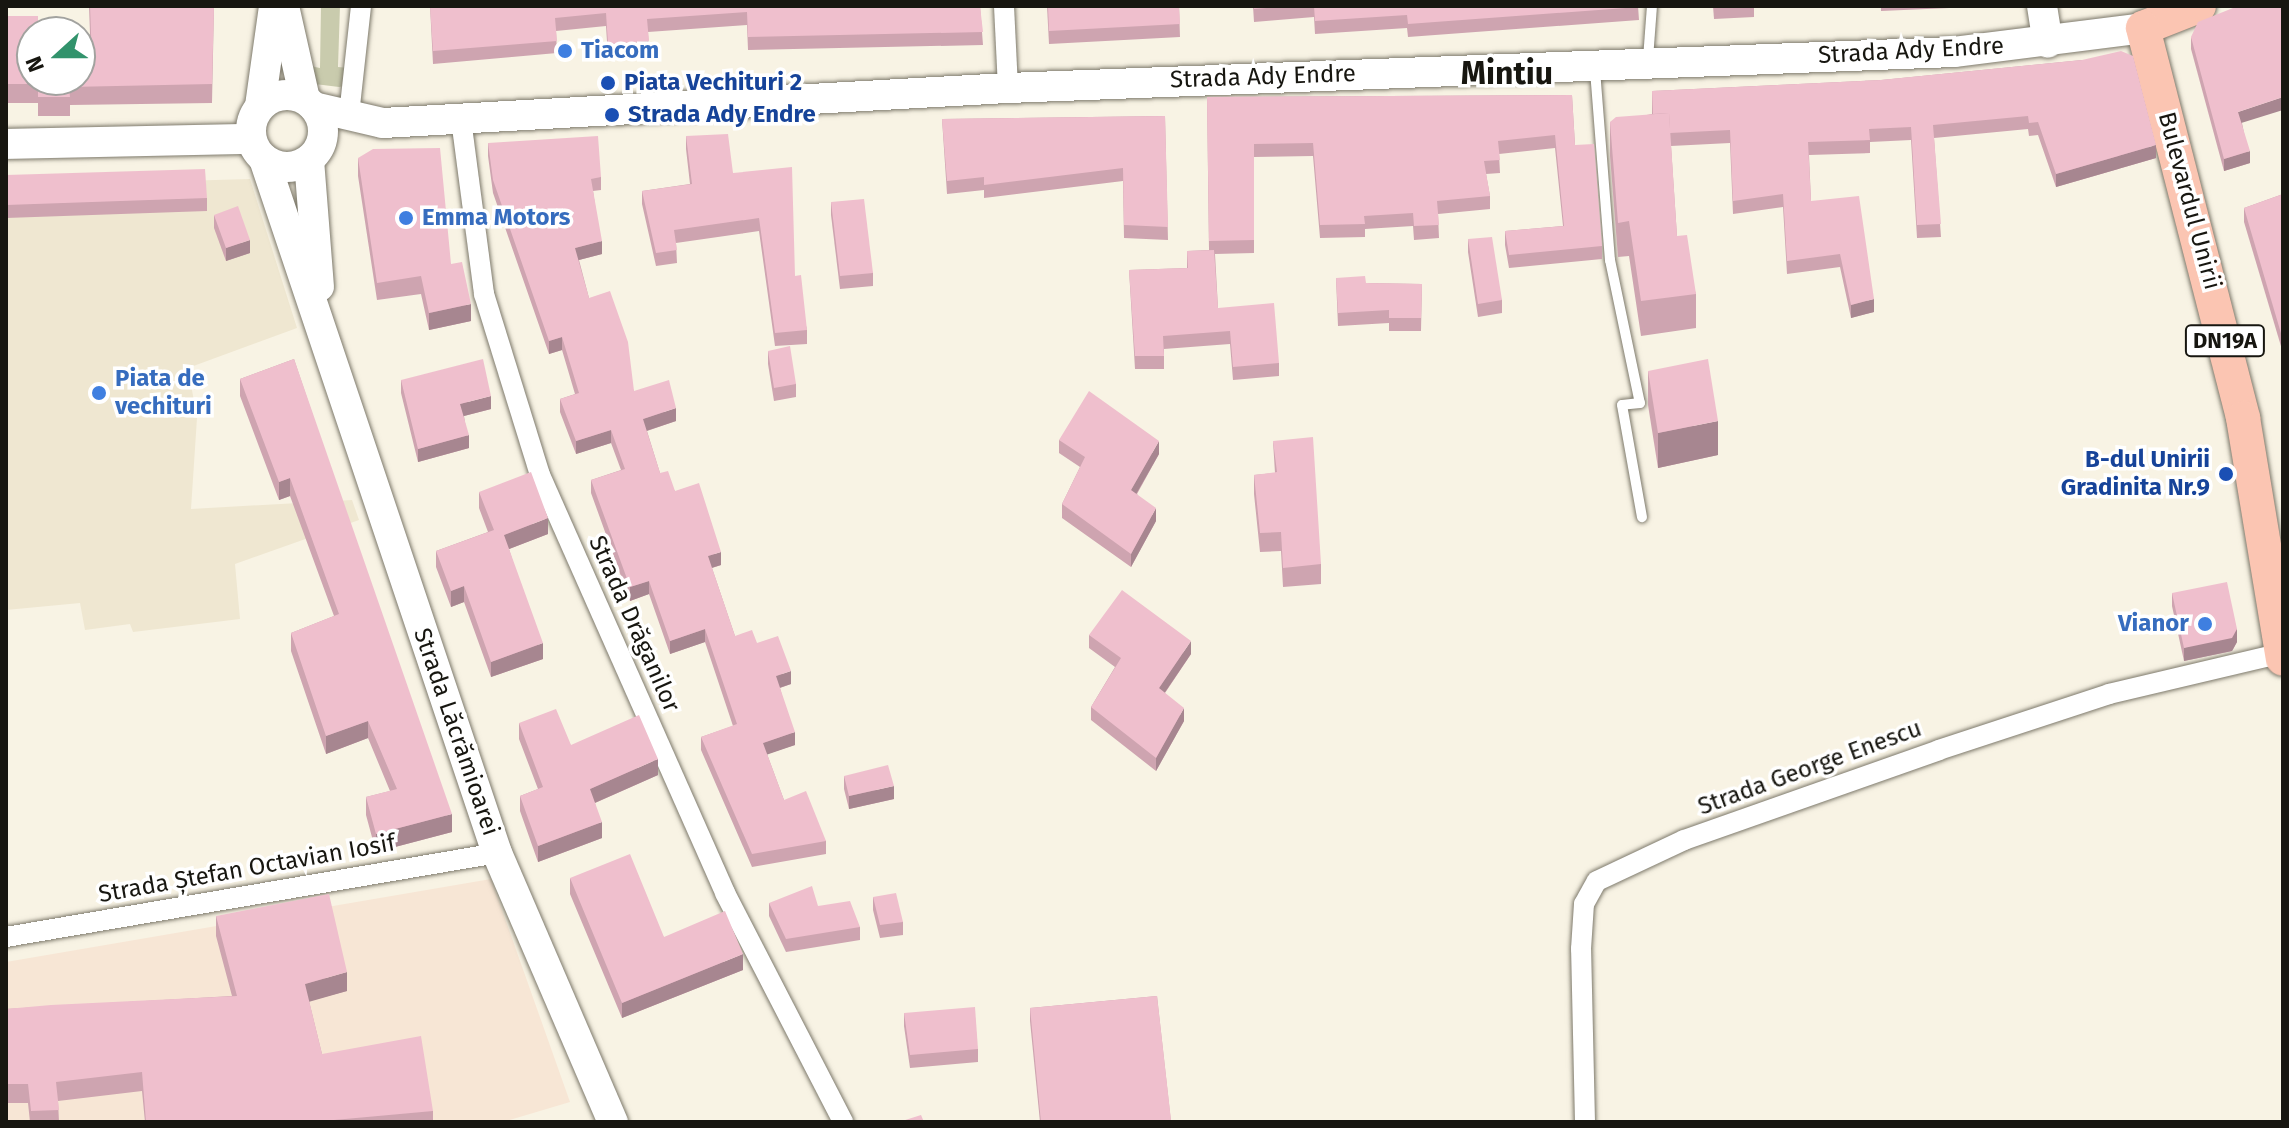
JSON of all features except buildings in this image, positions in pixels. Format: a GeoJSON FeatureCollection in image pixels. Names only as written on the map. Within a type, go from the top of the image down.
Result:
{"type":"FeatureCollection","features":[{"type":"Feature","properties":{"kind":"main road"},"geometry":{"type":"LineString","coordinates":[[258,149],[250,127],[260,106],[274,6]]}},
{"type":"Feature","properties":{"kind":"main road"},"geometry":{"type":"LineString","coordinates":[[6,144],[258,149],[286,167],[313,156],[323,129],[310,103],[284,6]]}},
{"type":"Feature","properties":{"kind":"main road"},"geometry":{"type":"LineString","coordinates":[[2042,6],[2048,43]]}},
{"type":"Feature","properties":{"kind":"main road"},"geometry":{"type":"LineString","coordinates":[[2143,28],[2199,6]]}},
{"type":"Feature","properties":{"kind":"main road","name":"Strada Ady Endre"},"geometry":{"type":"LineString","coordinates":[[310,103],[383,123],[1008,88],[1648,61],[1954,52],[2048,43],[2143,28]]}},
{"type":"Feature","properties":{"kind":"main road","name":"Bulevardul Unirii"},"geometry":{"type":"LineString","coordinates":[[2143,28],[2243,418],[2283,656]]}},
{"type":"Feature","properties":{"kind":"main road"},"geometry":{"type":"LineString","coordinates":[[260,106],[282,95],[310,103]]}},
{"type":"Feature","properties":{"kind":"main road","name":"Strada Ady Endre"},"geometry":{"type":"LineString","coordinates":[[313,156],[383,123]]}},
{"type":"Feature","properties":{"kind":"main road","name":"Strada Lăcrămioarei"},"geometry":{"type":"LineString","coordinates":[[258,149],[497,853],[613,1122]]}},
{"type":"Feature","properties":{"kind":"main road","name":"Strada Lăcrămioarei"},"geometry":{"type":"LineString","coordinates":[[313,156],[322,333]]}},
{"type":"Feature","properties":{"kind":"street"},"geometry":{"type":"LineString","coordinates":[[349,115],[361,6]]}},
{"type":"Feature","properties":{"kind":"street"},"geometry":{"type":"LineString","coordinates":[[1004,6],[1008,88]]}},
{"type":"Feature","properties":{"kind":"street","name":"Strada Drăganilor"},"geometry":{"type":"LineString","coordinates":[[461,119],[484,294],[540,475],[725,893],[843,1122]]}},
{"type":"Feature","properties":{"kind":"street","name":"Strada George Enescu"},"geometry":{"type":"LineString","coordinates":[[1585,1122],[1581,949],[1584,904],[1597,881],[1684,840],[2109,694],[2283,656]]}},
{"type":"Feature","properties":{"kind":"street","name":"Strada Ștefan Octavian Iosif"},"geometry":{"type":"LineString","coordinates":[[6,937],[497,853]]}},
{"type":"Feature","properties":{"kind":"lane"},"geometry":{"type":"LineString","coordinates":[[1648,61],[1652,6]]}},
{"type":"Feature","properties":{"kind":"lane"},"geometry":{"type":"LineString","coordinates":[[1595,64],[1610,260],[1640,403],[1622,405],[1642,517]]}},
{"type":"Feature","properties":{"kind":"shaded area","name":"Piata de vechituri"},"geometry":{"type":"Polygon","coordinates":[[[250,179],[297,328],[188,368],[197,418],[191,509],[352,500],[359,520],[235,564],[240,619],[133,632],[130,624],[85,630],[80,603],[6,610],[6,186],[250,179]]]}},
{"type":"Feature","properties":{"kind":"shaded area"},"geometry":{"type":"Polygon","coordinates":[[[491,879],[570,1102],[503,1122],[6,1122],[6,962],[491,879]]]}},
{"type":"Feature","properties":{"kind":"green space"},"geometry":{"type":"Polygon","coordinates":[[[321,6],[340,6],[338,67],[349,68],[345,86],[315,84],[305,65],[320,68],[321,6]]]}},
{"type":"Feature","properties":{"kind":"place","name":"Tiacom"},"geometry":{"type":"Point","coordinates":[565,51]}},
{"type":"Feature","properties":{"kind":"place","name":"Piata Vechituri 2"},"geometry":{"type":"Point","coordinates":[608,83]}},
{"type":"Feature","properties":{"kind":"place","name":"Strada Ady Endre"},"geometry":{"type":"Point","coordinates":[612,115]}},
{"type":"Feature","properties":{"kind":"place","name":"Emma Motors"},"geometry":{"type":"Point","coordinates":[406,218]}},
{"type":"Feature","properties":{"kind":"place","name":"Piata de vechituri"},"geometry":{"type":"Point","coordinates":[99,393]}},
{"type":"Feature","properties":{"kind":"place","name":"B-dul Unirii Gradinita Nr.9"},"geometry":{"type":"Point","coordinates":[2226,474]}},
{"type":"Feature","properties":{"kind":"place","name":"Vianor"},"geometry":{"type":"Point","coordinates":[2205,624]}},
{"type":"Feature","properties":{"kind":"district","name":"Mintiu"},"geometry":{"type":"Point","coordinates":[1507,73]}}]}
